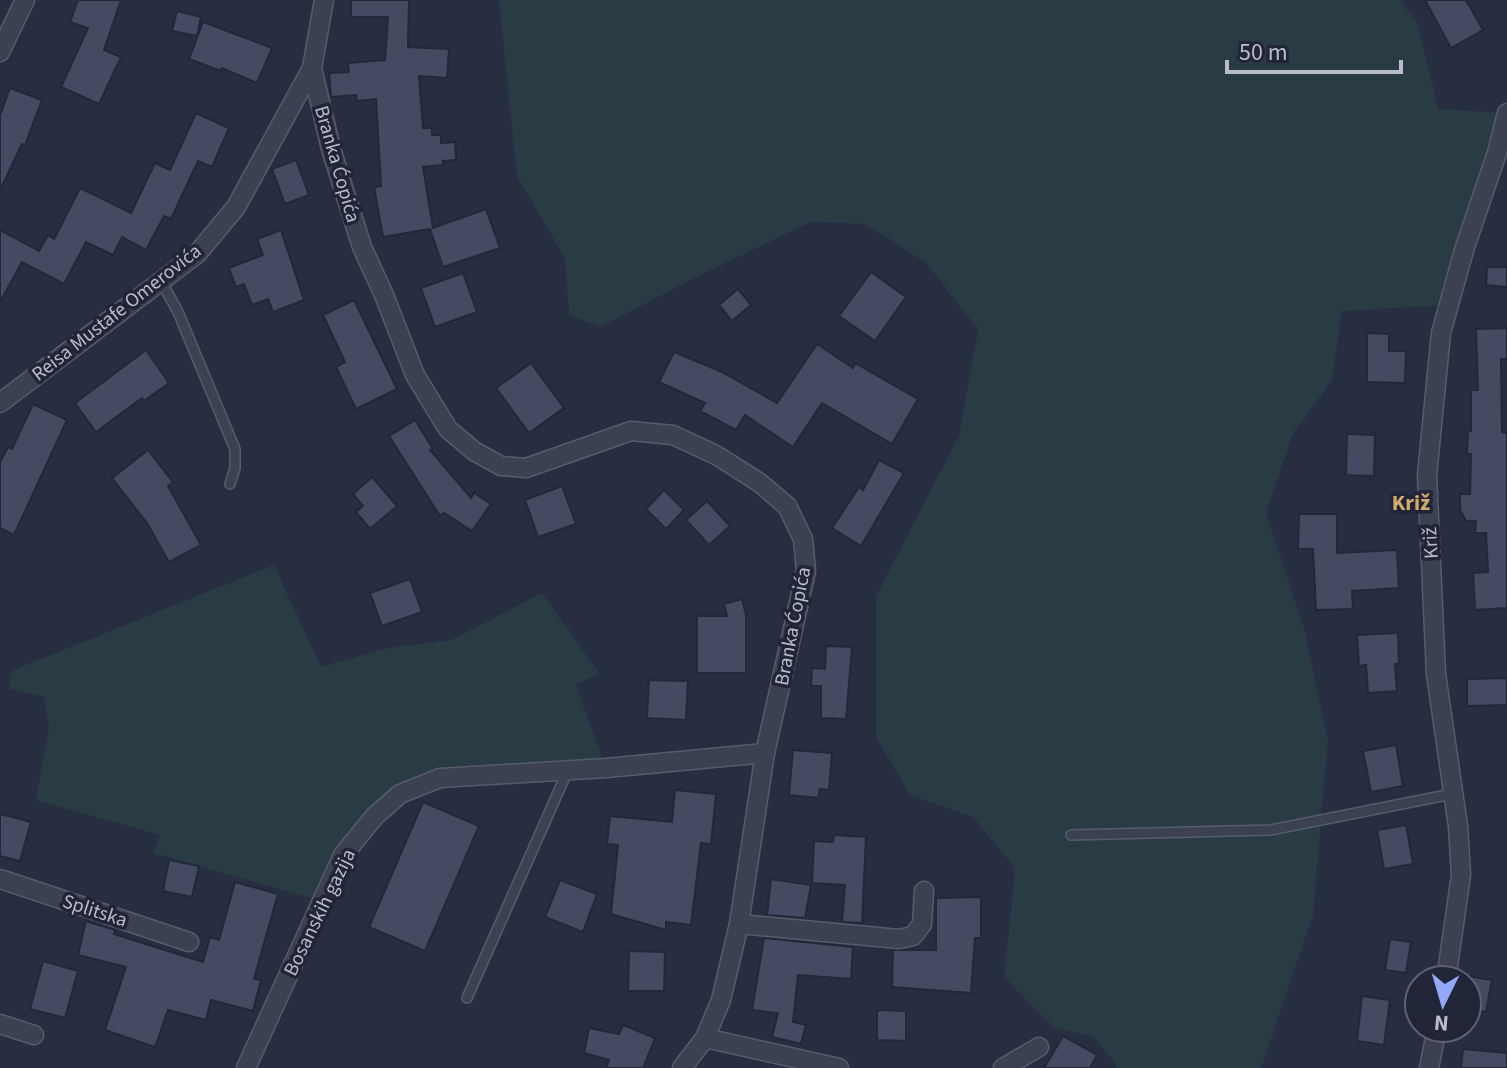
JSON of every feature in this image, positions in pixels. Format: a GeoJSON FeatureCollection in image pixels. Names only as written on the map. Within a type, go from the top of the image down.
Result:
{"type":"FeatureCollection","features":[{"type":"Feature","properties":{"kind":"street"},"geometry":{"type":"LineString","coordinates":[[0,52],[25,0]]}},
{"type":"Feature","properties":{"kind":"street","name":"Reisa Mustafe Omerovića"},"geometry":{"type":"LineString","coordinates":[[0,403],[197,254],[236,207],[312,68],[324,0]]}},
{"type":"Feature","properties":{"kind":"street","name":"Branka Ćopića"},"geometry":{"type":"LineString","coordinates":[[312,68],[331,149],[362,247],[415,375],[448,429],[474,451],[501,466],[526,468],[631,431],[673,435],[716,455],[760,483],[787,506],[803,539],[806,571],[765,753],[739,924],[721,1000],[705,1038],[682,1068]]}},
{"type":"Feature","properties":{"kind":"street","name":"Križ"},"geometry":{"type":"LineString","coordinates":[[1448,964],[1461,875],[1458,826],[1436,674],[1427,475],[1441,333],[1507,113]]}},
{"type":"Feature","properties":{"kind":"street","name":"Bosanskih gazija"},"geometry":{"type":"LineString","coordinates":[[246,1068],[343,855],[375,816],[400,794],[440,778],[765,753]]}},
{"type":"Feature","properties":{"kind":"street","name":"Splitska"},"geometry":{"type":"LineString","coordinates":[[0,879],[189,942]]}},
{"type":"Feature","properties":{"kind":"street"},"geometry":{"type":"LineString","coordinates":[[739,924],[899,939],[913,936],[922,924],[924,891]]}},
{"type":"Feature","properties":{"kind":"street"},"geometry":{"type":"LineString","coordinates":[[0,1024],[34,1035]]}},
{"type":"Feature","properties":{"kind":"street"},"geometry":{"type":"LineString","coordinates":[[705,1038],[839,1068]]}},
{"type":"Feature","properties":{"kind":"street"},"geometry":{"type":"LineString","coordinates":[[1429,1068],[1434,1044]]}},
{"type":"Feature","properties":{"kind":"street"},"geometry":{"type":"LineString","coordinates":[[1003,1068],[1039,1047]]}},
{"type":"Feature","properties":{"kind":"lane"},"geometry":{"type":"LineString","coordinates":[[161,281],[178,312],[235,449],[235,468],[230,484]]}},
{"type":"Feature","properties":{"kind":"lane"},"geometry":{"type":"LineString","coordinates":[[467,998],[568,770]]}},
{"type":"Feature","properties":{"kind":"lane"},"geometry":{"type":"LineString","coordinates":[[1071,835],[1270,830],[1452,794]]}},
{"type":"Feature","properties":{"kind":"shaded area"},"geometry":{"type":"Polygon","coordinates":[[[499,0],[1400,0],[1417,21],[1438,109],[1507,113],[1448,305],[1342,311],[1332,380],[1293,434],[1266,513],[1305,632],[1328,741],[1313,915],[1261,1068],[1116,1068],[1093,1037],[1053,1027],[1004,977],[1015,868],[973,817],[910,795],[876,737],[876,596],[959,436],[978,329],[925,262],[865,224],[811,222],[601,327],[569,315],[565,258],[517,177],[499,0]]]}},
{"type":"Feature","properties":{"kind":"shaded area"},"geometry":{"type":"Polygon","coordinates":[[[274,565],[321,667],[388,648],[451,640],[542,593],[599,673],[576,685],[606,768],[440,778],[375,816],[322,901],[153,853],[160,835],[36,800],[49,727],[44,697],[9,689],[11,671],[274,565]]]}},
{"type":"Feature","properties":{"kind":"building"},"geometry":{"type":"Polygon","coordinates":[[[78,0],[121,0],[104,50],[121,57],[99,104],[61,87],[88,28],[70,22],[78,0]]]}},
{"type":"Feature","properties":{"kind":"building"},"geometry":{"type":"Polygon","coordinates":[[[351,0],[409,0],[408,47],[449,49],[447,78],[419,76],[423,128],[432,128],[432,135],[441,135],[441,143],[455,142],[456,160],[423,167],[433,228],[486,209],[500,248],[443,267],[430,229],[383,237],[374,187],[381,186],[376,99],[357,101],[356,95],[331,97],[329,73],[349,72],[348,63],[385,60],[388,17],[351,17],[351,0]]]}},
{"type":"Feature","properties":{"kind":"building"},"geometry":{"type":"Polygon","coordinates":[[[1425,0],[1466,0],[1483,30],[1451,48],[1425,0]]]}},
{"type":"Feature","properties":{"kind":"building"},"geometry":{"type":"Polygon","coordinates":[[[177,11],[201,17],[197,36],[172,31],[177,11]]]}},
{"type":"Feature","properties":{"kind":"building"},"geometry":{"type":"Polygon","coordinates":[[[203,22],[272,48],[257,83],[222,68],[221,71],[189,59],[203,22]]]}},
{"type":"Feature","properties":{"kind":"building"},"geometry":{"type":"Polygon","coordinates":[[[10,88],[42,100],[25,145],[22,144],[0,190],[0,115],[10,88]]]}},
{"type":"Feature","properties":{"kind":"building"},"geometry":{"type":"Polygon","coordinates":[[[196,113],[229,128],[212,167],[198,161],[171,219],[164,216],[146,250],[122,237],[113,255],[86,242],[64,284],[22,262],[0,302],[0,230],[39,251],[48,235],[54,239],[80,188],[131,213],[155,163],[170,170],[196,113]]]}},
{"type":"Feature","properties":{"kind":"building"},"geometry":{"type":"Polygon","coordinates":[[[296,160],[309,195],[285,204],[272,169],[296,160]]]}},
{"type":"Feature","properties":{"kind":"building"},"geometry":{"type":"Polygon","coordinates":[[[281,230],[304,300],[273,312],[268,299],[252,305],[244,284],[236,287],[229,268],[263,255],[257,239],[281,230]]]}},
{"type":"Feature","properties":{"kind":"building"},"geometry":{"type":"Polygon","coordinates":[[[1487,267],[1507,267],[1507,287],[1486,285],[1487,267]]]}},
{"type":"Feature","properties":{"kind":"building"},"geometry":{"type":"Polygon","coordinates":[[[871,272],[906,297],[875,341],[839,316],[871,272]]]}},
{"type":"Feature","properties":{"kind":"building"},"geometry":{"type":"Polygon","coordinates":[[[463,273],[477,312],[435,327],[421,288],[463,273]]]}},
{"type":"Feature","properties":{"kind":"building"},"geometry":{"type":"Polygon","coordinates":[[[738,289],[751,305],[732,321],[719,305],[738,289]]]}},
{"type":"Feature","properties":{"kind":"building"},"geometry":{"type":"Polygon","coordinates":[[[354,300],[397,389],[356,409],[336,367],[345,362],[323,315],[354,300]]]}},
{"type":"Feature","properties":{"kind":"building"},"geometry":{"type":"Polygon","coordinates":[[[1507,328],[1507,359],[1501,359],[1502,432],[1507,433],[1507,608],[1475,610],[1473,573],[1488,572],[1486,533],[1475,533],[1476,521],[1466,521],[1460,510],[1460,494],[1470,494],[1471,454],[1467,454],[1468,431],[1471,431],[1471,390],[1478,390],[1476,329],[1507,328]]]}},
{"type":"Feature","properties":{"kind":"building"},"geometry":{"type":"Polygon","coordinates":[[[1367,333],[1389,334],[1389,351],[1406,351],[1405,383],[1367,382],[1367,333]]]}},
{"type":"Feature","properties":{"kind":"building"},"geometry":{"type":"Polygon","coordinates":[[[817,344],[853,368],[855,363],[918,399],[892,444],[822,403],[793,447],[745,415],[736,430],[700,411],[705,403],[659,382],[674,352],[722,372],[777,403],[817,344]]]}},
{"type":"Feature","properties":{"kind":"building"},"geometry":{"type":"Polygon","coordinates":[[[146,350],[169,383],[144,401],[142,398],[96,432],[75,403],[146,350]]]}},
{"type":"Feature","properties":{"kind":"building"},"geometry":{"type":"Polygon","coordinates":[[[531,363],[564,408],[529,433],[496,388],[531,363]]]}},
{"type":"Feature","properties":{"kind":"building"},"geometry":{"type":"Polygon","coordinates":[[[33,404],[67,420],[14,535],[0,528],[0,462],[8,447],[12,449],[33,404]]]}},
{"type":"Feature","properties":{"kind":"building"},"geometry":{"type":"Polygon","coordinates":[[[415,420],[433,449],[430,450],[471,498],[474,493],[491,504],[472,531],[444,513],[440,516],[389,436],[415,420]]]}},
{"type":"Feature","properties":{"kind":"building"},"geometry":{"type":"Polygon","coordinates":[[[1347,434],[1375,435],[1374,476],[1346,475],[1347,434]]]}},
{"type":"Feature","properties":{"kind":"building"},"geometry":{"type":"Polygon","coordinates":[[[148,450],[173,482],[168,486],[201,545],[169,562],[147,523],[112,478],[148,450]]]}},
{"type":"Feature","properties":{"kind":"building"},"geometry":{"type":"Polygon","coordinates":[[[879,460],[904,473],[861,546],[832,528],[859,487],[863,490],[879,460]]]}},
{"type":"Feature","properties":{"kind":"building"},"geometry":{"type":"Polygon","coordinates":[[[372,477],[397,506],[370,529],[356,512],[363,506],[353,494],[372,477]]]}},
{"type":"Feature","properties":{"kind":"building"},"geometry":{"type":"Polygon","coordinates":[[[562,486],[576,524],[538,537],[525,500],[562,486]]]}},
{"type":"Feature","properties":{"kind":"building"},"geometry":{"type":"Polygon","coordinates":[[[664,490],[684,510],[666,529],[646,509],[664,490]]]}},
{"type":"Feature","properties":{"kind":"building"},"geometry":{"type":"Polygon","coordinates":[[[707,501],[730,526],[709,545],[686,520],[707,501]]]}},
{"type":"Feature","properties":{"kind":"building"},"geometry":{"type":"Polygon","coordinates":[[[1299,514],[1337,514],[1337,553],[1397,550],[1399,588],[1352,591],[1353,609],[1316,610],[1313,549],[1298,549],[1299,514]]]}},
{"type":"Feature","properties":{"kind":"building"},"geometry":{"type":"Polygon","coordinates":[[[410,579],[422,612],[382,626],[370,593],[410,579]]]}},
{"type":"Feature","properties":{"kind":"building"},"geometry":{"type":"Polygon","coordinates":[[[742,599],[746,615],[746,673],[697,673],[697,616],[727,616],[724,604],[742,599]]]}},
{"type":"Feature","properties":{"kind":"building"},"geometry":{"type":"Polygon","coordinates":[[[1398,633],[1399,664],[1395,664],[1397,691],[1368,693],[1366,665],[1359,666],[1357,635],[1398,633]]]}},
{"type":"Feature","properties":{"kind":"building"},"geometry":{"type":"Polygon","coordinates":[[[826,646],[852,647],[846,719],[821,718],[821,686],[811,686],[812,668],[825,669],[826,646]]]}},
{"type":"Feature","properties":{"kind":"building"},"geometry":{"type":"Polygon","coordinates":[[[1507,678],[1507,705],[1467,706],[1467,679],[1507,678]]]}},
{"type":"Feature","properties":{"kind":"building"},"geometry":{"type":"Polygon","coordinates":[[[649,680],[688,681],[686,720],[647,718],[649,680]]]}},
{"type":"Feature","properties":{"kind":"building"},"geometry":{"type":"Polygon","coordinates":[[[1396,745],[1403,786],[1371,792],[1363,751],[1396,745]]]}},
{"type":"Feature","properties":{"kind":"building"},"geometry":{"type":"Polygon","coordinates":[[[793,750],[832,753],[829,790],[820,789],[818,798],[789,795],[793,750]]]}},
{"type":"Feature","properties":{"kind":"building"},"geometry":{"type":"Polygon","coordinates":[[[675,790],[716,794],[711,844],[701,843],[691,925],[666,922],[666,930],[611,914],[618,845],[607,844],[610,816],[672,822],[675,790]]]}},
{"type":"Feature","properties":{"kind":"building"},"geometry":{"type":"Polygon","coordinates":[[[423,802],[479,826],[425,951],[369,927],[423,802]]]}},
{"type":"Feature","properties":{"kind":"building"},"geometry":{"type":"Polygon","coordinates":[[[0,814],[31,822],[20,861],[0,856],[0,814]]]}},
{"type":"Feature","properties":{"kind":"building"},"geometry":{"type":"Polygon","coordinates":[[[1406,825],[1413,864],[1384,869],[1377,830],[1406,825]]]}},
{"type":"Feature","properties":{"kind":"building"},"geometry":{"type":"Polygon","coordinates":[[[834,835],[866,837],[862,923],[842,922],[845,885],[812,883],[814,841],[833,842],[834,835]]]}},
{"type":"Feature","properties":{"kind":"building"},"geometry":{"type":"Polygon","coordinates":[[[169,860],[199,866],[192,897],[163,891],[169,860]]]}},
{"type":"Feature","properties":{"kind":"building"},"geometry":{"type":"Polygon","coordinates":[[[771,879],[811,885],[805,918],[767,915],[771,879]]]}},
{"type":"Feature","properties":{"kind":"building"},"geometry":{"type":"Polygon","coordinates":[[[560,880],[597,894],[583,932],[545,917],[560,880]]]}},
{"type":"Feature","properties":{"kind":"building"},"geometry":{"type":"Polygon","coordinates":[[[235,882],[278,894],[254,979],[261,980],[253,1011],[211,1000],[206,1020],[168,1010],[155,1047],[105,1030],[126,967],[78,955],[86,921],[115,930],[114,934],[203,962],[210,937],[219,940],[235,882]]]}},
{"type":"Feature","properties":{"kind":"building"},"geometry":{"type":"Polygon","coordinates":[[[981,897],[981,938],[975,938],[971,993],[892,987],[893,950],[936,950],[936,898],[981,897]]]}},
{"type":"Feature","properties":{"kind":"building"},"geometry":{"type":"Polygon","coordinates":[[[764,938],[853,947],[851,979],[798,975],[793,1022],[806,1025],[801,1044],[772,1037],[778,1013],[752,1010],[764,938]]]}},
{"type":"Feature","properties":{"kind":"building"},"geometry":{"type":"Polygon","coordinates":[[[1390,939],[1411,942],[1403,973],[1385,970],[1390,939]]]}},
{"type":"Feature","properties":{"kind":"building"},"geometry":{"type":"Polygon","coordinates":[[[629,951],[665,952],[664,991],[628,991],[629,951]]]}},
{"type":"Feature","properties":{"kind":"building"},"geometry":{"type":"Polygon","coordinates":[[[43,961],[78,971],[65,1018],[30,1009],[43,961]]]}},
{"type":"Feature","properties":{"kind":"building"},"geometry":{"type":"Polygon","coordinates":[[[1483,979],[1492,980],[1486,1012],[1483,1012],[1483,979]]]}},
{"type":"Feature","properties":{"kind":"building"},"geometry":{"type":"Polygon","coordinates":[[[1362,996],[1390,1000],[1384,1045],[1357,1041],[1362,996]]]}},
{"type":"Feature","properties":{"kind":"building"},"geometry":{"type":"Polygon","coordinates":[[[877,1010],[906,1011],[906,1041],[877,1040],[877,1010]]]}},
{"type":"Feature","properties":{"kind":"building"},"geometry":{"type":"Polygon","coordinates":[[[623,1025],[655,1038],[643,1068],[606,1068],[609,1060],[584,1053],[589,1028],[619,1034],[623,1025]]]}},
{"type":"Feature","properties":{"kind":"building"},"geometry":{"type":"Polygon","coordinates":[[[1063,1036],[1097,1055],[1090,1068],[1044,1068],[1063,1036]]]}},
{"type":"Feature","properties":{"kind":"building"},"geometry":{"type":"Polygon","coordinates":[[[1463,1049],[1507,1053],[1507,1068],[1461,1068],[1463,1049]]]}},
{"type":"Feature","properties":{"kind":"district","name":"Križ"},"geometry":{"type":"Point","coordinates":[1411,502]}}]}
